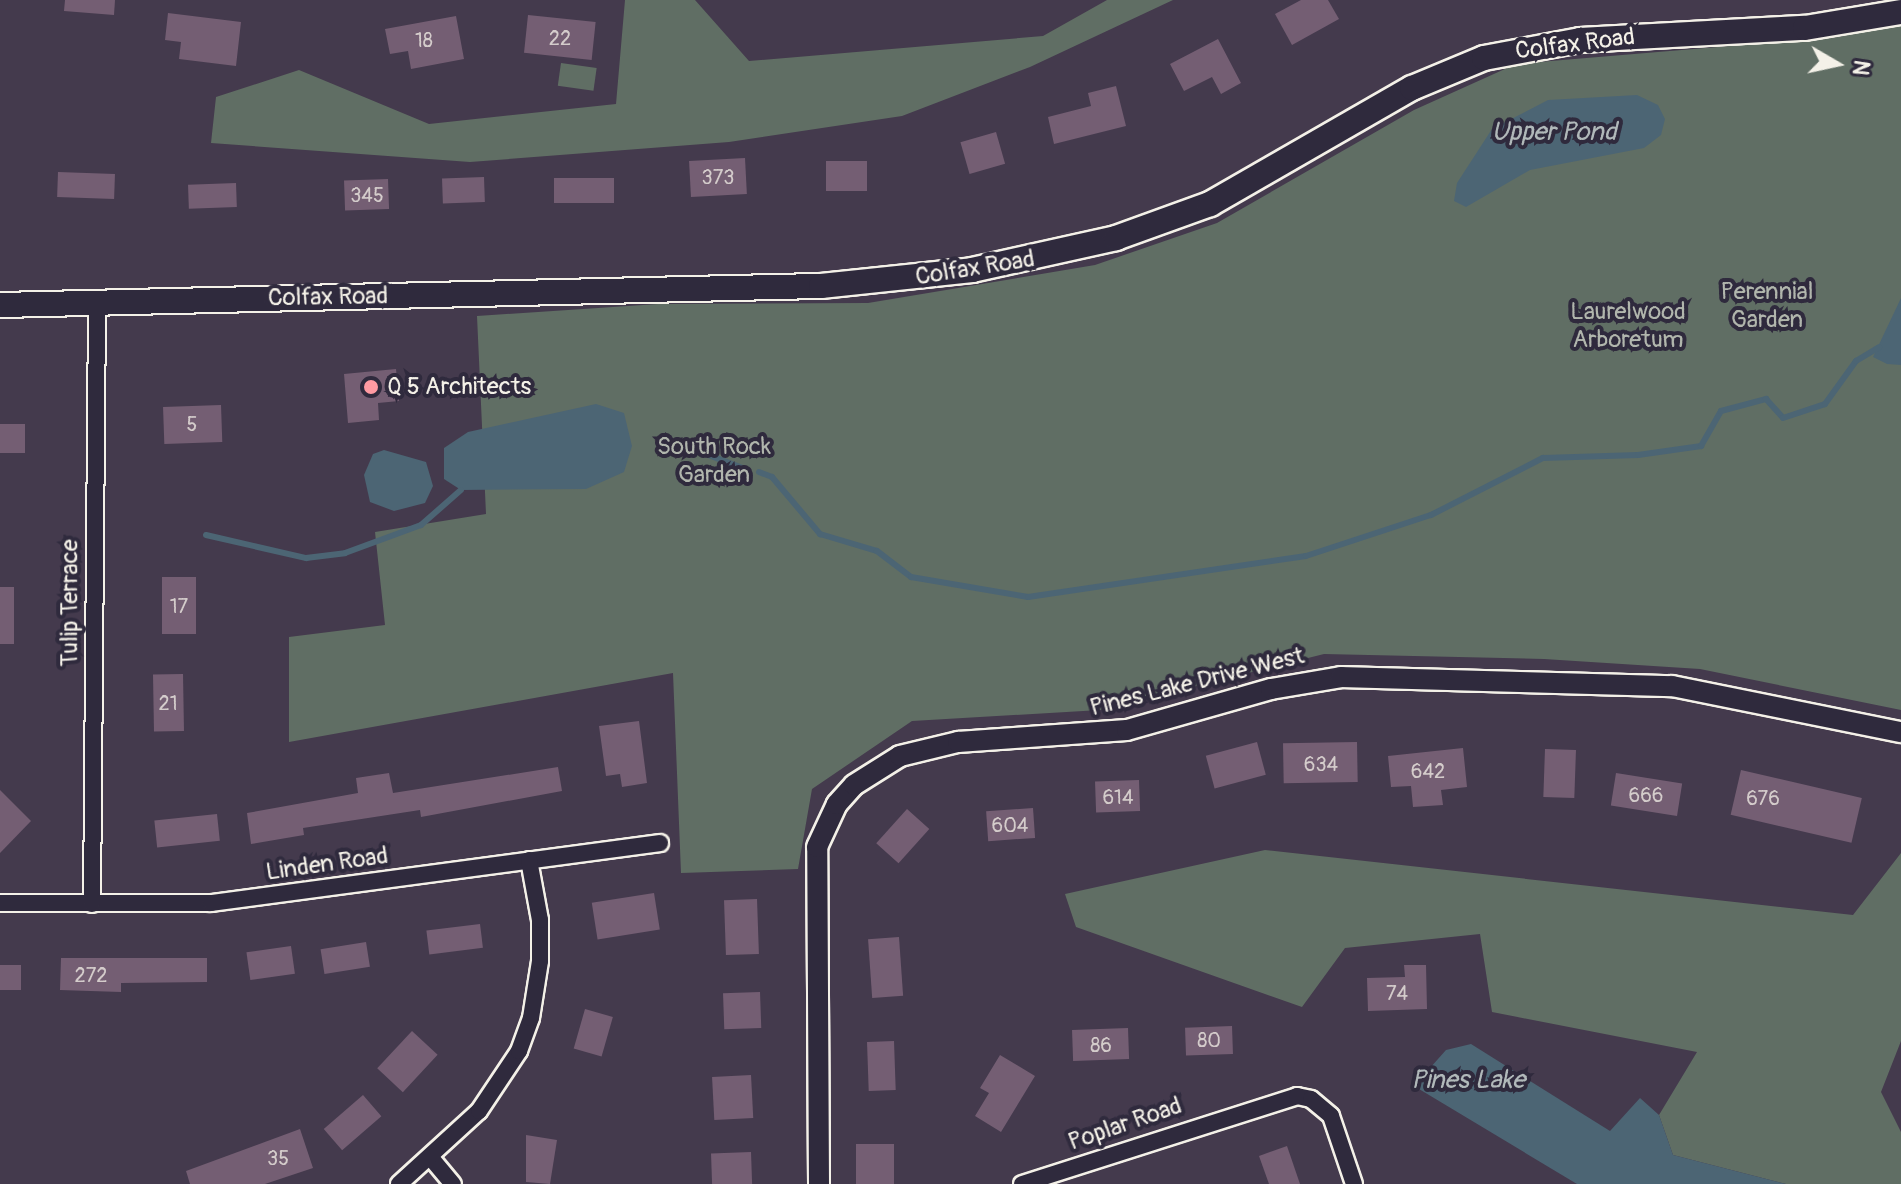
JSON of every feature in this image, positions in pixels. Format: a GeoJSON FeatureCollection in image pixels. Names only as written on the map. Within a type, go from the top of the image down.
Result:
{"type":"FeatureCollection","features":[{"type":"Feature","properties":{"kind":"main road","name":"Colfax Road"},"geometry":{"type":"LineString","coordinates":[[0,305],[821,286],[972,270],[1116,238],[1210,204],[1412,88],[1484,58],[1580,40],[1805,28],[1901,12]]}},
{"type":"Feature","properties":{"kind":"street","name":"Tulip Terrace"},"geometry":{"type":"LineString","coordinates":[[92,904],[97,303]]}},
{"type":"Feature","properties":{"kind":"street","name":"Pines Lake Drive West"},"geometry":{"type":"LineString","coordinates":[[819,1184],[817,847],[830,814],[854,785],[900,756],[958,742],[1127,730],[1271,689],[1341,677],[1672,686],[1901,732]]}},
{"type":"Feature","properties":{"kind":"street","name":"Linden Road"},"geometry":{"type":"LineString","coordinates":[[0,903],[211,903],[289,895],[660,843]]}},
{"type":"Feature","properties":{"kind":"street"},"geometry":{"type":"LineString","coordinates":[[399,1184],[431,1158],[501,1082],[531,1018],[540,961],[540,920],[529,860]]}},
{"type":"Feature","properties":{"kind":"street","name":"Poplar Road"},"geometry":{"type":"LineString","coordinates":[[1022,1184],[1244,1109],[1297,1096],[1323,1106],[1331,1116],[1354,1184]]}},
{"type":"Feature","properties":{"kind":"street"},"geometry":{"type":"LineString","coordinates":[[431,1158],[453,1184]]}},
{"type":"Feature","properties":{"kind":"green space"},"geometry":{"type":"Polygon","coordinates":[[[625,0],[695,0],[749,61],[1043,36],[1107,0],[1173,0],[1030,67],[902,116],[729,142],[470,162],[211,143],[216,97],[299,70],[429,124],[616,104],[625,0]]]}},
{"type":"Feature","properties":{"kind":"green space","name":"Laurelwood Arboretum"},"geometry":{"type":"Polygon","coordinates":[[[1901,24],[1901,710],[1700,669],[1544,659],[1324,654],[1100,710],[912,721],[812,789],[798,869],[681,873],[673,673],[289,742],[289,637],[385,625],[375,532],[486,514],[477,316],[658,304],[868,303],[1095,265],[1217,223],[1414,110],[1516,64],[1838,37],[1901,24]]]}},
{"type":"Feature","properties":{"kind":"green space"},"geometry":{"type":"Polygon","coordinates":[[[561,63],[597,68],[593,91],[558,86],[561,63]]]}},
{"type":"Feature","properties":{"kind":"green space"},"geometry":{"type":"Polygon","coordinates":[[[1265,850],[1853,915],[1901,853],[1901,1041],[1881,1092],[1901,1132],[1901,1184],[1786,1184],[1673,1155],[1659,1115],[1697,1052],[1492,1012],[1480,934],[1345,948],[1302,1007],[1076,927],[1065,894],[1265,850]]]}},
{"type":"Feature","properties":{"kind":"water","name":"Upper Pond"},"geometry":{"type":"Polygon","coordinates":[[[1637,95],[1658,105],[1665,119],[1661,135],[1644,148],[1530,170],[1466,207],[1454,201],[1457,183],[1492,129],[1548,100],[1637,95]]]}},
{"type":"Feature","properties":{"kind":"water"},"geometry":{"type":"Polygon","coordinates":[[[1901,298],[1901,365],[1887,364],[1873,357],[1901,298]]]}},
{"type":"Feature","properties":{"kind":"water"},"geometry":{"type":"Polygon","coordinates":[[[596,404],[624,413],[632,446],[624,472],[586,489],[461,490],[444,479],[444,448],[468,432],[596,404]]]}},
{"type":"Feature","properties":{"kind":"water"},"geometry":{"type":"Polygon","coordinates":[[[384,450],[426,462],[433,486],[425,503],[394,511],[370,502],[364,475],[373,454],[384,450]]]}},
{"type":"Feature","properties":{"kind":"water","name":"Pines Lake"},"geometry":{"type":"Polygon","coordinates":[[[1471,1044],[1610,1131],[1640,1098],[1659,1115],[1673,1155],[1786,1184],[1577,1184],[1414,1086],[1446,1050],[1471,1044]]]}},
{"type":"Feature","properties":{"kind":"building"},"geometry":{"type":"Polygon","coordinates":[[[65,0],[115,0],[114,15],[64,11],[65,0]]]}},
{"type":"Feature","properties":{"kind":"building"},"geometry":{"type":"Polygon","coordinates":[[[1301,0],[1328,0],[1339,19],[1292,45],[1275,14],[1301,0]]]}},
{"type":"Feature","properties":{"kind":"building"},"geometry":{"type":"Polygon","coordinates":[[[168,13],[241,22],[236,66],[179,59],[181,42],[165,40],[168,13]]]}},
{"type":"Feature","properties":{"kind":"building"},"geometry":{"type":"Polygon","coordinates":[[[528,15],[596,22],[592,60],[524,53],[528,15]]]}},
{"type":"Feature","properties":{"kind":"building"},"geometry":{"type":"Polygon","coordinates":[[[456,16],[464,59],[411,69],[408,51],[390,54],[385,29],[456,16]]]}},
{"type":"Feature","properties":{"kind":"building"},"geometry":{"type":"Polygon","coordinates":[[[1218,39],[1241,83],[1221,94],[1212,77],[1184,91],[1170,64],[1218,39]]]}},
{"type":"Feature","properties":{"kind":"building"},"geometry":{"type":"Polygon","coordinates":[[[1116,86],[1126,126],[1054,144],[1048,117],[1091,106],[1088,93],[1116,86]]]}},
{"type":"Feature","properties":{"kind":"building"},"geometry":{"type":"Polygon","coordinates":[[[996,132],[1005,164],[970,174],[960,142],[996,132]]]}},
{"type":"Feature","properties":{"kind":"building"},"geometry":{"type":"Polygon","coordinates":[[[745,158],[747,194],[691,197],[689,161],[745,158]]]}},
{"type":"Feature","properties":{"kind":"building"},"geometry":{"type":"Polygon","coordinates":[[[826,161],[867,161],[867,191],[826,191],[826,161]]]}},
{"type":"Feature","properties":{"kind":"building"},"geometry":{"type":"Polygon","coordinates":[[[58,172],[115,174],[114,199],[57,197],[58,172]]]}},
{"type":"Feature","properties":{"kind":"building"},"geometry":{"type":"Polygon","coordinates":[[[484,177],[485,202],[443,203],[442,178],[484,177]]]}},
{"type":"Feature","properties":{"kind":"building"},"geometry":{"type":"Polygon","coordinates":[[[554,178],[614,178],[614,203],[554,203],[554,178]]]}},
{"type":"Feature","properties":{"kind":"building"},"geometry":{"type":"Polygon","coordinates":[[[388,179],[389,209],[345,211],[344,181],[388,179]]]}},
{"type":"Feature","properties":{"kind":"building"},"geometry":{"type":"Polygon","coordinates":[[[236,183],[237,207],[189,209],[188,185],[236,183]]]}},
{"type":"Feature","properties":{"kind":"building","name":"Q 5 Architects"},"geometry":{"type":"Polygon","coordinates":[[[396,369],[399,401],[378,403],[379,420],[348,423],[344,374],[396,369]]]}},
{"type":"Feature","properties":{"kind":"building"},"geometry":{"type":"Polygon","coordinates":[[[221,405],[222,442],[164,444],[163,407],[221,405]]]}},
{"type":"Feature","properties":{"kind":"building"},"geometry":{"type":"Polygon","coordinates":[[[0,424],[25,424],[25,453],[0,453],[0,424]]]}},
{"type":"Feature","properties":{"kind":"building"},"geometry":{"type":"Polygon","coordinates":[[[162,577],[196,577],[196,634],[162,634],[162,577]]]}},
{"type":"Feature","properties":{"kind":"building"},"geometry":{"type":"Polygon","coordinates":[[[0,587],[14,587],[14,644],[0,644],[0,587]]]}},
{"type":"Feature","properties":{"kind":"building"},"geometry":{"type":"Polygon","coordinates":[[[183,674],[184,731],[154,732],[153,675],[183,674]]]}},
{"type":"Feature","properties":{"kind":"building"},"geometry":{"type":"Polygon","coordinates":[[[639,721],[647,783],[622,787],[620,774],[606,776],[599,726],[639,721]]]}},
{"type":"Feature","properties":{"kind":"building"},"geometry":{"type":"Polygon","coordinates":[[[1257,742],[1266,775],[1215,789],[1206,756],[1257,742]]]}},
{"type":"Feature","properties":{"kind":"building"},"geometry":{"type":"Polygon","coordinates":[[[1357,742],[1358,782],[1284,783],[1283,743],[1357,742]]]}},
{"type":"Feature","properties":{"kind":"building"},"geometry":{"type":"Polygon","coordinates":[[[1463,748],[1467,787],[1441,790],[1443,805],[1413,807],[1411,786],[1391,787],[1388,756],[1463,748]]]}},
{"type":"Feature","properties":{"kind":"building"},"geometry":{"type":"Polygon","coordinates":[[[1545,749],[1576,750],[1574,798],[1543,797],[1545,749]]]}},
{"type":"Feature","properties":{"kind":"building"},"geometry":{"type":"Polygon","coordinates":[[[558,767],[562,791],[421,817],[420,810],[303,828],[304,835],[251,844],[247,813],[358,793],[356,778],[389,773],[393,793],[558,767]]]}},
{"type":"Feature","properties":{"kind":"building"},"geometry":{"type":"Polygon","coordinates":[[[1741,770],[1862,798],[1851,843],[1731,815],[1741,770]]]}},
{"type":"Feature","properties":{"kind":"building"},"geometry":{"type":"Polygon","coordinates":[[[1616,773],[1682,783],[1677,816],[1611,806],[1616,773]]]}},
{"type":"Feature","properties":{"kind":"building"},"geometry":{"type":"Polygon","coordinates":[[[1139,780],[1140,811],[1096,813],[1095,782],[1139,780]]]}},
{"type":"Feature","properties":{"kind":"building"},"geometry":{"type":"Polygon","coordinates":[[[0,790],[31,821],[0,853],[0,790]]]}},
{"type":"Feature","properties":{"kind":"building"},"geometry":{"type":"Polygon","coordinates":[[[1033,808],[1035,838],[988,841],[986,811],[1033,808]]]}},
{"type":"Feature","properties":{"kind":"building"},"geometry":{"type":"Polygon","coordinates":[[[907,809],[929,829],[899,863],[876,843],[907,809]]]}},
{"type":"Feature","properties":{"kind":"building"},"geometry":{"type":"Polygon","coordinates":[[[217,814],[220,841],[157,847],[154,821],[217,814]]]}},
{"type":"Feature","properties":{"kind":"building"},"geometry":{"type":"Polygon","coordinates":[[[654,893],[660,930],[598,939],[592,903],[654,893]]]}},
{"type":"Feature","properties":{"kind":"building"},"geometry":{"type":"Polygon","coordinates":[[[757,899],[759,954],[726,955],[724,900],[757,899]]]}},
{"type":"Feature","properties":{"kind":"building"},"geometry":{"type":"Polygon","coordinates":[[[480,924],[483,948],[429,954],[426,931],[480,924]]]}},
{"type":"Feature","properties":{"kind":"building"},"geometry":{"type":"Polygon","coordinates":[[[899,937],[903,996],[872,998],[868,939],[899,937]]]}},
{"type":"Feature","properties":{"kind":"building"},"geometry":{"type":"Polygon","coordinates":[[[366,942],[370,967],[324,974],[321,949],[366,942]]]}},
{"type":"Feature","properties":{"kind":"building"},"geometry":{"type":"Polygon","coordinates":[[[291,946],[295,974],[250,980],[246,952],[291,946]]]}},
{"type":"Feature","properties":{"kind":"building"},"geometry":{"type":"Polygon","coordinates":[[[61,958],[207,958],[207,982],[121,983],[121,992],[60,990],[61,958]]]}},
{"type":"Feature","properties":{"kind":"building"},"geometry":{"type":"Polygon","coordinates":[[[0,965],[21,965],[21,990],[0,990],[0,965]]]}},
{"type":"Feature","properties":{"kind":"building"},"geometry":{"type":"Polygon","coordinates":[[[1404,965],[1426,965],[1427,1009],[1368,1011],[1367,978],[1405,977],[1404,965]]]}},
{"type":"Feature","properties":{"kind":"building"},"geometry":{"type":"Polygon","coordinates":[[[760,992],[761,1028],[724,1029],[723,993],[760,992]]]}},
{"type":"Feature","properties":{"kind":"building"},"geometry":{"type":"Polygon","coordinates":[[[585,1009],[613,1017],[602,1056],[574,1048],[585,1009]]]}},
{"type":"Feature","properties":{"kind":"building"},"geometry":{"type":"Polygon","coordinates":[[[1232,1026],[1233,1054],[1186,1056],[1185,1028],[1232,1026]]]}},
{"type":"Feature","properties":{"kind":"building"},"geometry":{"type":"Polygon","coordinates":[[[1128,1028],[1129,1059],[1073,1061],[1072,1030],[1128,1028]]]}},
{"type":"Feature","properties":{"kind":"building"},"geometry":{"type":"Polygon","coordinates":[[[412,1031],[438,1055],[403,1092],[377,1068],[412,1031]]]}},
{"type":"Feature","properties":{"kind":"building"},"geometry":{"type":"Polygon","coordinates":[[[894,1041],[896,1090],[869,1091],[867,1042],[894,1041]]]}},
{"type":"Feature","properties":{"kind":"building"},"geometry":{"type":"Polygon","coordinates":[[[1000,1055],[1035,1076],[1001,1132],[975,1116],[989,1093],[980,1088],[1000,1055]]]}},
{"type":"Feature","properties":{"kind":"building"},"geometry":{"type":"Polygon","coordinates":[[[751,1075],[753,1118],[714,1120],[712,1077],[751,1075]]]}},
{"type":"Feature","properties":{"kind":"building"},"geometry":{"type":"Polygon","coordinates":[[[363,1095],[381,1116],[342,1150],[324,1129],[363,1095]]]}},
{"type":"Feature","properties":{"kind":"building"},"geometry":{"type":"Polygon","coordinates":[[[300,1129],[313,1168],[265,1184],[190,1184],[186,1171],[300,1129]]]}},
{"type":"Feature","properties":{"kind":"building"},"geometry":{"type":"Polygon","coordinates":[[[526,1135],[557,1140],[550,1184],[526,1182],[526,1135]]]}},
{"type":"Feature","properties":{"kind":"building"},"geometry":{"type":"Polygon","coordinates":[[[856,1144],[894,1144],[894,1184],[856,1184],[856,1144]]]}},
{"type":"Feature","properties":{"kind":"building"},"geometry":{"type":"Polygon","coordinates":[[[1287,1146],[1300,1184],[1269,1184],[1259,1156],[1287,1146]]]}},
{"type":"Feature","properties":{"kind":"building"},"geometry":{"type":"Polygon","coordinates":[[[751,1152],[752,1184],[712,1184],[711,1153],[751,1152]]]}},
{"type":"Feature","properties":{"kind":"waterway"},"geometry":{"type":"LineString","coordinates":[[759,472],[772,477],[820,534],[877,551],[911,577],[1028,597],[1306,556],[1431,515],[1543,458],[1638,455],[1701,446],[1721,411],[1766,399],[1783,418],[1825,404],[1856,361],[1879,347]]}},
{"type":"Feature","properties":{"kind":"waterway"},"geometry":{"type":"LineString","coordinates":[[698,451],[745,469]]}},
{"type":"Feature","properties":{"kind":"waterway"},"geometry":{"type":"LineString","coordinates":[[206,535],[306,558],[345,553],[421,525],[461,490]]}},
{"type":"Feature","properties":{"kind":"place","name":"Q 5 Architects"},"geometry":{"type":"Point","coordinates":[371,387]}},
{"type":"Feature","properties":{"kind":"park label","name":"Perennial Garden"},"geometry":{"type":"Point","coordinates":[1767,306]}},
{"type":"Feature","properties":{"kind":"park label","name":"South Rock Garden"},"geometry":{"type":"Point","coordinates":[714,461]}}]}
